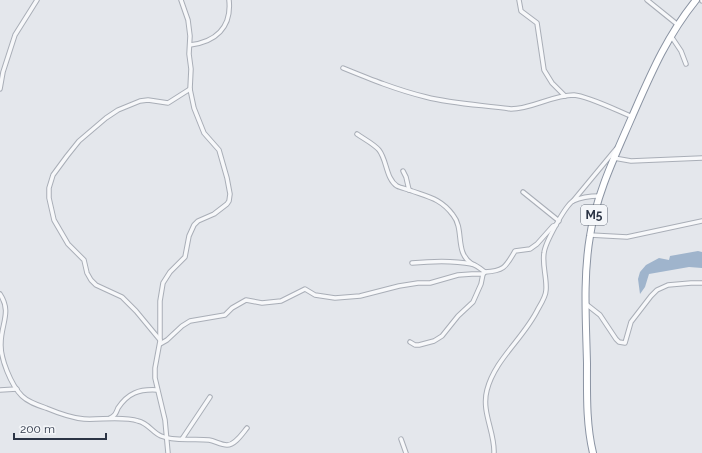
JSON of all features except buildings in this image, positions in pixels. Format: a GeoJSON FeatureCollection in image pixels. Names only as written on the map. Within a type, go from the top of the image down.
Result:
{"type":"FeatureCollection","features":[{"type":"Feature","properties":{"kind":"highway","name":"M5"},"geometry":{"type":"LineString","coordinates":[[593,453],[588,404],[586,313],[587,262],[590,236],[600,196],[614,158],[651,73],[671,36],[696,0]]}},
{"type":"Feature","properties":{"kind":"street"},"geometry":{"type":"LineString","coordinates":[[0,89],[3,72],[15,35],[37,0]]}},
{"type":"Feature","properties":{"kind":"street"},"geometry":{"type":"LineString","coordinates":[[168,453],[163,410],[157,390],[155,368],[160,342],[160,296],[163,283],[170,272],[185,257],[189,236],[194,225],[198,221],[214,214],[229,201],[229,186],[219,150],[204,133],[194,108],[190,89],[191,69],[188,16],[181,0]]}},
{"type":"Feature","properties":{"kind":"street"},"geometry":{"type":"LineString","coordinates":[[190,45],[204,42],[219,33],[224,28],[229,16],[229,0]]}},
{"type":"Feature","properties":{"kind":"street"},"geometry":{"type":"LineString","coordinates":[[519,0],[521,11],[538,25],[542,62],[545,72],[552,83],[565,96]]}},
{"type":"Feature","properties":{"kind":"street"},"geometry":{"type":"LineString","coordinates":[[647,0],[678,25]]}},
{"type":"Feature","properties":{"kind":"street"},"geometry":{"type":"LineString","coordinates":[[671,36],[681,51],[686,64]]}},
{"type":"Feature","properties":{"kind":"street"},"geometry":{"type":"LineString","coordinates":[[342,68],[386,86],[442,100],[520,109],[531,104],[574,95],[632,117]]}},
{"type":"Feature","properties":{"kind":"street"},"geometry":{"type":"LineString","coordinates":[[160,342],[136,311],[122,297],[96,285],[91,280],[84,260],[68,244],[54,220],[49,198],[49,188],[53,176],[79,141],[106,118],[118,110],[140,101],[148,100],[166,103],[170,102],[190,89]]}},
{"type":"Feature","properties":{"kind":"street"},"geometry":{"type":"LineString","coordinates":[[357,134],[380,151],[393,182],[397,186],[434,198],[449,210],[456,219],[462,251],[467,260],[484,273]]}},
{"type":"Feature","properties":{"kind":"street"},"geometry":{"type":"LineString","coordinates":[[494,453],[493,438],[485,407],[485,398],[494,371],[528,326],[539,308],[546,292],[544,254],[551,233],[572,202],[620,146]]}},
{"type":"Feature","properties":{"kind":"street"},"geometry":{"type":"LineString","coordinates":[[614,158],[631,161],[702,158]]}},
{"type":"Feature","properties":{"kind":"street"},"geometry":{"type":"LineString","coordinates":[[403,171],[409,190]]}},
{"type":"Feature","properties":{"kind":"street"},"geometry":{"type":"LineString","coordinates":[[524,192],[559,221]]}},
{"type":"Feature","properties":{"kind":"street"},"geometry":{"type":"LineString","coordinates":[[572,202],[586,197],[600,196]]}},
{"type":"Feature","properties":{"kind":"street"},"geometry":{"type":"LineString","coordinates":[[590,236],[627,237],[702,220]]}},
{"type":"Feature","properties":{"kind":"street"},"geometry":{"type":"LineString","coordinates":[[160,342],[167,340],[187,322],[196,319],[225,315],[232,308],[246,300],[262,303],[278,302],[305,289],[314,295],[327,298],[360,296],[399,286],[436,282],[458,275],[494,272],[503,269],[516,251],[530,249],[537,244],[553,226],[556,225]]}},
{"type":"Feature","properties":{"kind":"street"},"geometry":{"type":"LineString","coordinates":[[412,263],[436,261],[472,264]]}},
{"type":"Feature","properties":{"kind":"street"},"geometry":{"type":"LineString","coordinates":[[410,342],[414,345],[419,345],[434,341],[442,336],[458,316],[473,302],[484,273]]}},
{"type":"Feature","properties":{"kind":"street"},"geometry":{"type":"LineString","coordinates":[[586,304],[600,315],[616,339],[619,342],[625,343],[631,322],[657,290],[668,285],[702,283]]}},
{"type":"Feature","properties":{"kind":"street"},"geometry":{"type":"LineString","coordinates":[[0,294],[6,306],[7,312],[0,342],[1,352],[6,367],[17,389],[22,396],[32,403],[78,419],[110,418],[139,421],[149,426],[156,433],[167,437],[207,440],[227,445],[234,443],[247,428]]}},
{"type":"Feature","properties":{"kind":"street"},"geometry":{"type":"LineString","coordinates":[[586,313],[594,311]]}},
{"type":"Feature","properties":{"kind":"street"},"geometry":{"type":"LineString","coordinates":[[0,390],[17,389]]}},
{"type":"Feature","properties":{"kind":"street"},"geometry":{"type":"LineString","coordinates":[[110,418],[114,416],[125,398],[129,395],[145,390],[157,390]]}},
{"type":"Feature","properties":{"kind":"street"},"geometry":{"type":"LineString","coordinates":[[182,439],[210,397]]}},
{"type":"Feature","properties":{"kind":"street"},"geometry":{"type":"LineString","coordinates":[[401,439],[406,453]]}},
{"type":"Feature","properties":{"kind":"water"},"geometry":{"type":"Polygon","coordinates":[[[698,251],[702,252],[702,268],[689,267],[649,274],[645,287],[640,294],[638,279],[640,272],[646,265],[659,258],[669,260],[670,256],[698,251]]]}}]}
